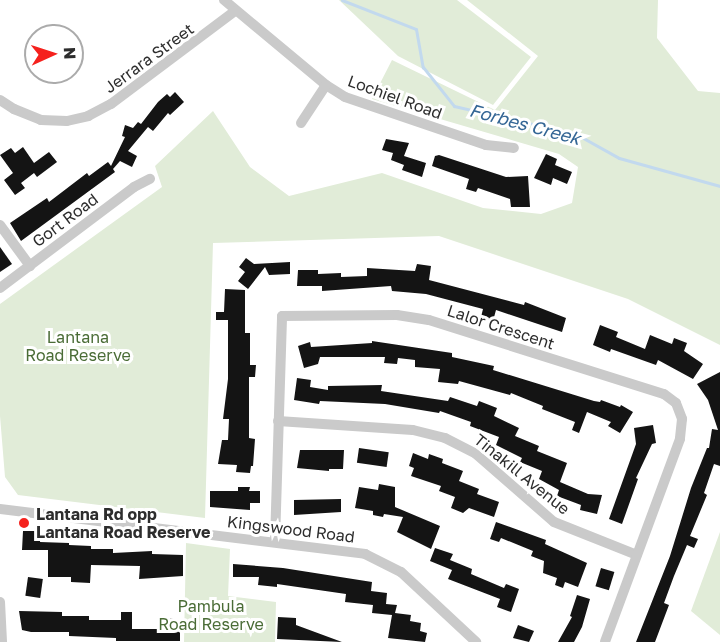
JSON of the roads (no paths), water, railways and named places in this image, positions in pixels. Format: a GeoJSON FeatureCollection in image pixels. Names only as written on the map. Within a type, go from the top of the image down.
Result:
{"type":"FeatureCollection","features":[{"type":"Feature","properties":{"kind":"street","name":"Lochiel Road"},"geometry":{"type":"LineString","coordinates":[[224,0],[326,85],[369,107],[486,145],[514,148]]}},
{"type":"Feature","properties":{"kind":"street","name":"Jerrara Street"},"geometry":{"type":"LineString","coordinates":[[0,100],[14,109],[41,120],[75,119],[111,104],[235,11]]}},
{"type":"Feature","properties":{"kind":"street"},"geometry":{"type":"LineString","coordinates":[[301,123],[326,85]]}},
{"type":"Feature","properties":{"kind":"street","name":"Gort Road"},"geometry":{"type":"LineString","coordinates":[[0,288],[134,187],[150,179]]}},
{"type":"Feature","properties":{"kind":"street"},"geometry":{"type":"LineString","coordinates":[[0,225],[30,266]]}},
{"type":"Feature","properties":{"kind":"street","name":"Lalor Crescent"},"geometry":{"type":"LineString","coordinates":[[275,541],[282,316],[397,315],[429,320],[664,394],[676,403],[682,428],[675,454],[605,642]]}},
{"type":"Feature","properties":{"kind":"street","name":"Tinakill Avenue"},"geometry":{"type":"LineString","coordinates":[[278,421],[413,430],[445,438],[476,454],[554,522],[637,555]]}},
{"type":"Feature","properties":{"kind":"street","name":"Kingswood Road"},"geometry":{"type":"LineString","coordinates":[[0,509],[352,550],[378,559],[407,577],[477,642]]}},
{"type":"Feature","properties":{"kind":"street"},"geometry":{"type":"LineString","coordinates":[[0,602],[2,642]]}},
{"type":"Feature","properties":{"kind":"waterway","name":"Forbes Creek"},"geometry":{"type":"LineString","coordinates":[[342,0],[416,29],[423,67],[454,106],[576,134],[619,158],[720,186]]}},
{"type":"Feature","properties":{"kind":"place","name":"Lantana Rd opp Lantana Road Reserve"},"geometry":{"type":"Point","coordinates":[24,523]}},
{"type":"Feature","properties":{"kind":"park label","name":"Lantana Road Reserve"},"geometry":{"type":"Point","coordinates":[78,346]}},
{"type":"Feature","properties":{"kind":"park label","name":"Pambula Road Reserve"},"geometry":{"type":"Point","coordinates":[211,615]}}]}
